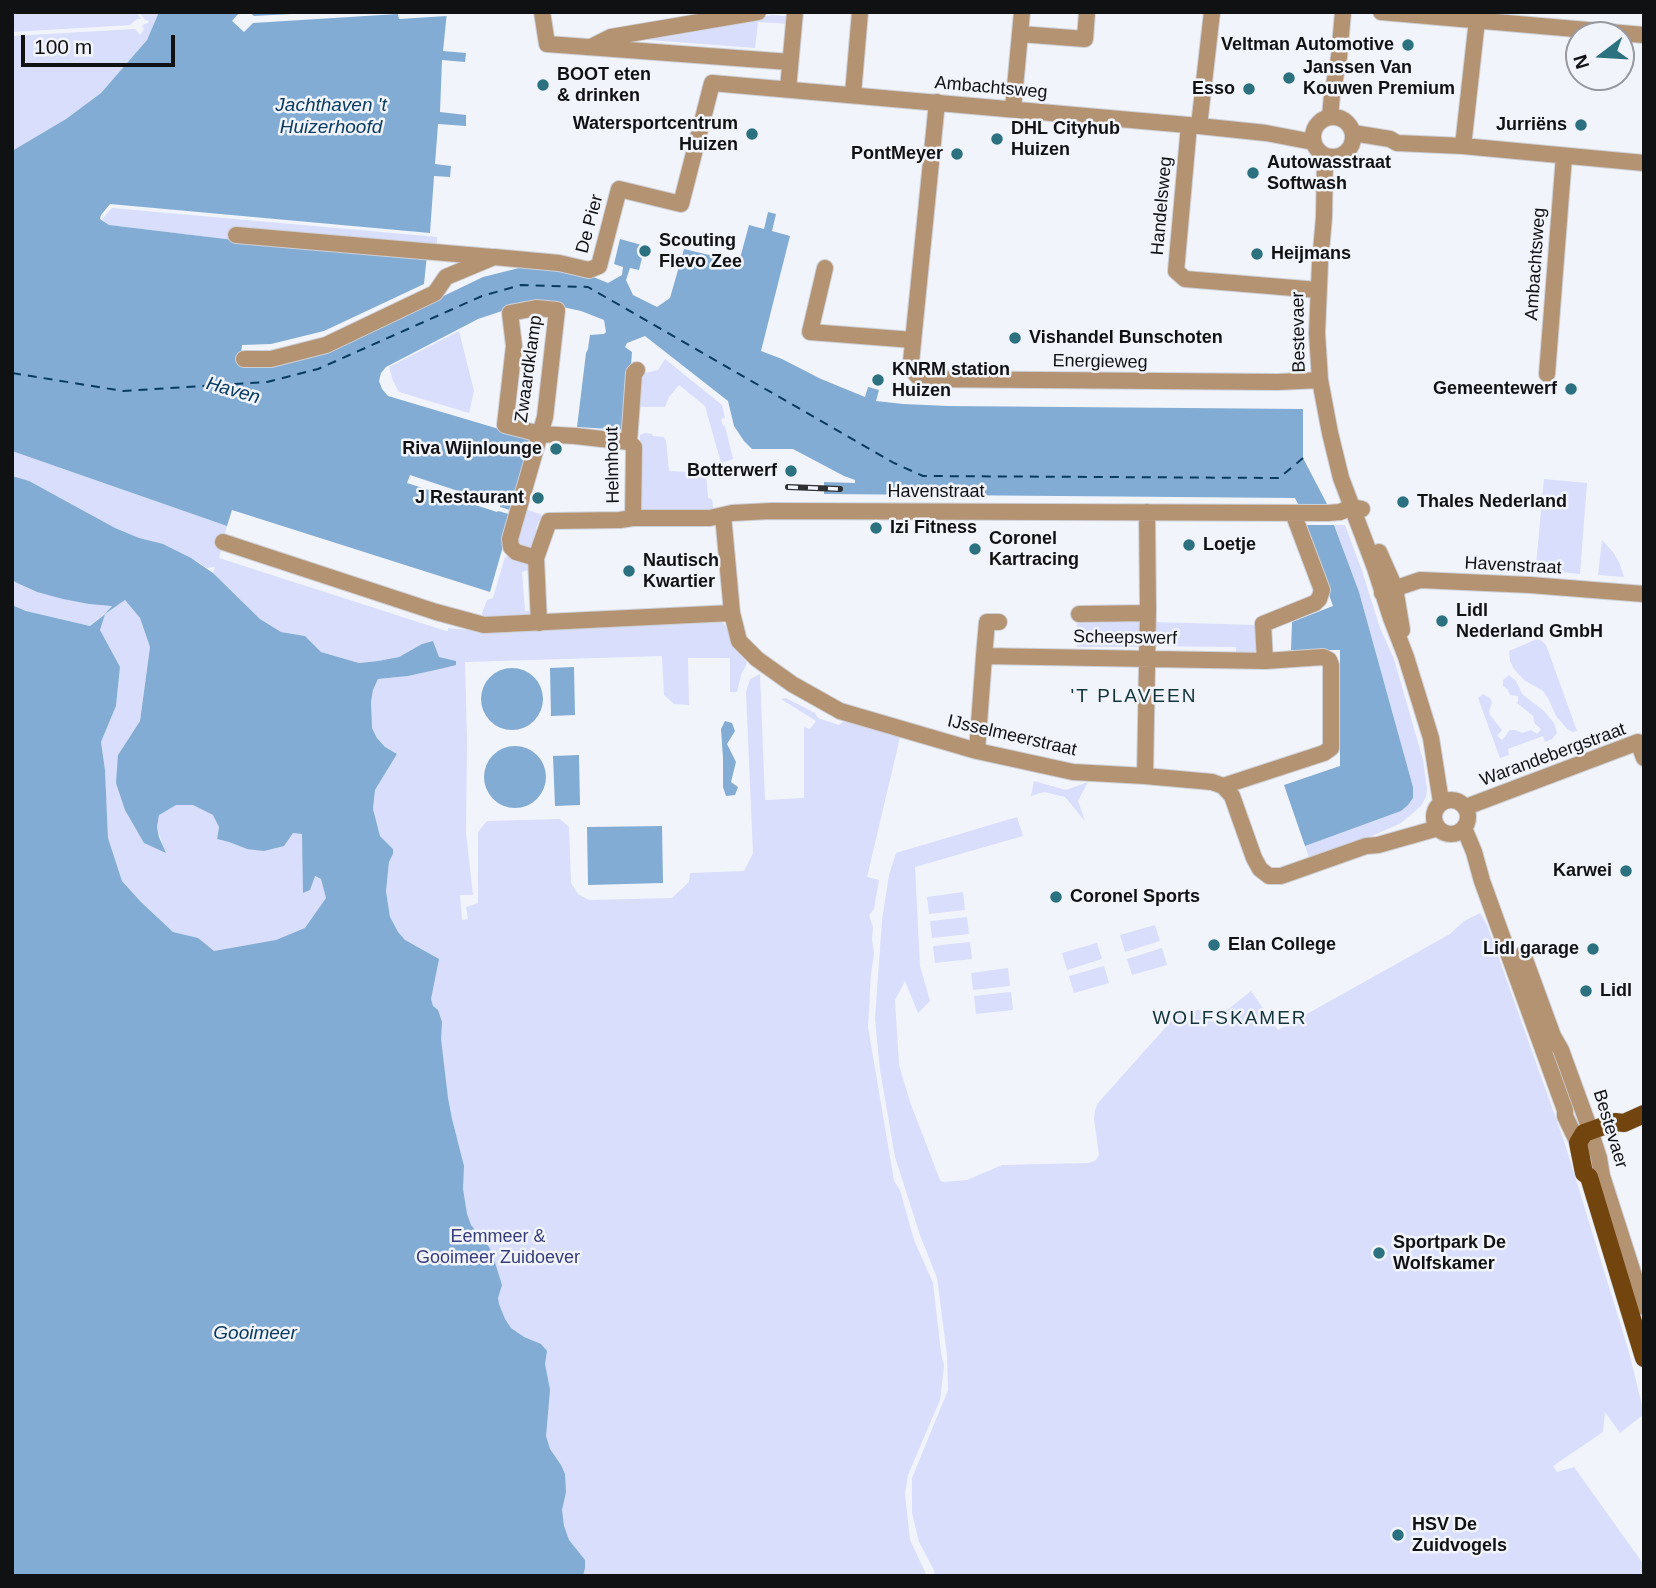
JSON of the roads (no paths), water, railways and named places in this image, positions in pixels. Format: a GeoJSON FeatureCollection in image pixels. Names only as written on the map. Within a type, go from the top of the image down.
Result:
{"type":"FeatureCollection","features":[{"type":"Feature","properties":{"kind":"main road"},"geometry":{"type":"LineString","coordinates":[[1587,1139],[1615,1122],[1623,1123],[1644,1114]]}},
{"type":"Feature","properties":{"kind":"main road","name":"Bestevaer"},"geometry":{"type":"LineString","coordinates":[[1587,1139],[1584,1173],[1588,1177],[1644,1358]]}},
{"type":"Feature","properties":{"kind":"street"},"geometry":{"type":"LineString","coordinates":[[542,12],[547,44],[790,62]]}},
{"type":"Feature","properties":{"kind":"street"},"geometry":{"type":"LineString","coordinates":[[592,47],[611,37],[758,12]]}},
{"type":"Feature","properties":{"kind":"street"},"geometry":{"type":"LineString","coordinates":[[788,89],[794,12]]}},
{"type":"Feature","properties":{"kind":"street"},"geometry":{"type":"LineString","coordinates":[[853,94],[860,12]]}},
{"type":"Feature","properties":{"kind":"street"},"geometry":{"type":"LineString","coordinates":[[1013,110],[1022,12]]}},
{"type":"Feature","properties":{"kind":"street"},"geometry":{"type":"LineString","coordinates":[[1020,34],[1085,39],[1087,12]]}},
{"type":"Feature","properties":{"kind":"street"},"geometry":{"type":"LineString","coordinates":[[1194,126],[1212,12]]}},
{"type":"Feature","properties":{"kind":"street"},"geometry":{"type":"LineString","coordinates":[[1336,118],[1332,95],[1343,12]]}},
{"type":"Feature","properties":{"kind":"street"},"geometry":{"type":"LineString","coordinates":[[1381,12],[1644,35]]}},
{"type":"Feature","properties":{"kind":"street"},"geometry":{"type":"LineString","coordinates":[[1463,146],[1477,20]]}},
{"type":"Feature","properties":{"kind":"street","name":"Ambachtsweg"},"geometry":{"type":"LineString","coordinates":[[712,83],[1314,136]]}},
{"type":"Feature","properties":{"kind":"street","name":"De Pier"},"geometry":{"type":"LineString","coordinates":[[236,235],[559,263],[589,270],[600,266],[619,189],[681,204],[712,83]]}},
{"type":"Feature","properties":{"kind":"street","name":"Energieweg"},"geometry":{"type":"LineString","coordinates":[[937,102],[911,366],[920,379],[1278,382],[1320,380]]}},
{"type":"Feature","properties":{"kind":"street"},"geometry":{"type":"LineString","coordinates":[[1336,118],[1351,127],[1352,140],[1345,154],[1331,156],[1316,148],[1314,136],[1320,121],[1336,118]]}},
{"type":"Feature","properties":{"kind":"street","name":"Handelsweg"},"geometry":{"type":"LineString","coordinates":[[1194,126],[1176,271],[1185,279],[1318,290]]}},
{"type":"Feature","properties":{"kind":"street"},"geometry":{"type":"LineString","coordinates":[[1352,140],[1390,146],[1397,143],[1463,146],[1644,163]]}},
{"type":"Feature","properties":{"kind":"street","name":"Bestevaer"},"geometry":{"type":"LineString","coordinates":[[1331,156],[1318,290],[1317,332],[1320,380],[1341,478],[1357,508],[1375,568],[1398,601],[1406,657],[1431,738],[1439,749],[1445,766],[1453,803],[1469,818],[1447,827],[1482,881],[1561,1050],[1587,1139]]}},
{"type":"Feature","properties":{"kind":"street","name":"Ambachtsweg"},"geometry":{"type":"LineString","coordinates":[[1547,374],[1564,156]]}},
{"type":"Feature","properties":{"kind":"street","name":"De Pier"},"geometry":{"type":"LineString","coordinates":[[244,359],[271,359],[326,345],[435,293],[446,277],[494,257]]}},
{"type":"Feature","properties":{"kind":"street"},"geometry":{"type":"LineString","coordinates":[[825,268],[810,332],[913,341]]}},
{"type":"Feature","properties":{"kind":"street","name":"Zwaardklamp"},"geometry":{"type":"LineString","coordinates":[[536,309],[557,310],[545,417],[540,434],[505,425],[514,346],[510,313],[536,309]]}},
{"type":"Feature","properties":{"kind":"street","name":"Helmhout"},"geometry":{"type":"LineString","coordinates":[[633,518],[634,447],[629,442],[634,373],[637,370]]}},
{"type":"Feature","properties":{"kind":"street"},"geometry":{"type":"LineString","coordinates":[[539,623],[536,558],[516,552],[511,547],[510,539],[540,434],[629,442]]}},
{"type":"Feature","properties":{"kind":"street","name":"Havenstraat"},"geometry":{"type":"LineString","coordinates":[[536,558],[549,521],[710,518],[771,511],[1328,513],[1357,508]]}},
{"type":"Feature","properties":{"kind":"street"},"geometry":{"type":"LineString","coordinates":[[1145,776],[1147,512]]}},
{"type":"Feature","properties":{"kind":"street"},"geometry":{"type":"LineString","coordinates":[[1265,661],[1263,624],[1315,603],[1320,599],[1322,590],[1293,513]]}},
{"type":"Feature","properties":{"kind":"street","name":"IJsselmeerstraat"},"geometry":{"type":"LineString","coordinates":[[723,515],[732,613],[739,641],[757,659],[828,705],[840,711],[977,751],[1073,772],[1212,782],[1223,786]]}},
{"type":"Feature","properties":{"kind":"street"},"geometry":{"type":"LineString","coordinates":[[223,542],[451,617],[484,625],[732,613]]}},
{"type":"Feature","properties":{"kind":"street","name":"Havenstraat"},"geometry":{"type":"LineString","coordinates":[[1388,590],[1420,580],[1644,594]]}},
{"type":"Feature","properties":{"kind":"street","name":"Scheepswerf"},"geometry":{"type":"LineString","coordinates":[[1079,614],[1148,613]]}},
{"type":"Feature","properties":{"kind":"street"},"geometry":{"type":"LineString","coordinates":[[977,751],[987,622],[999,622]]}},
{"type":"Feature","properties":{"kind":"street","name":"Scheepswerf"},"geometry":{"type":"LineString","coordinates":[[984,656],[1265,661],[1322,657],[1329,660],[1331,748],[1223,786]]}},
{"type":"Feature","properties":{"kind":"street","name":"Warandebergstraat"},"geometry":{"type":"LineString","coordinates":[[1453,803],[1638,742],[1644,758]]}},
{"type":"Feature","properties":{"kind":"street"},"geometry":{"type":"LineString","coordinates":[[1223,786],[1231,796],[1254,858],[1260,869],[1269,876],[1282,876],[1366,846],[1377,839],[1447,827],[1436,808],[1453,803]]}},
{"type":"Feature","properties":{"kind":"street","name":"Bestevaer"},"geometry":{"type":"LineString","coordinates":[[1521,963],[1565,1116],[1587,1139],[1599,1158],[1602,1176],[1643,1304]]}},
{"type":"Feature","properties":{"kind":"water"},"geometry":{"type":"Polygon","coordinates":[[[159,12],[447,12],[443,51],[466,53],[465,62],[442,60],[440,112],[466,115],[466,126],[438,124],[435,164],[451,166],[450,177],[434,176],[430,233],[110,204],[101,215],[100,219],[109,225],[234,240],[427,255],[424,284],[324,331],[271,344],[242,345],[240,365],[327,352],[483,277],[519,268],[518,264],[579,271],[608,283],[622,275],[623,267],[614,264],[620,239],[645,246],[639,270],[630,268],[626,280],[633,295],[657,307],[670,298],[684,249],[739,262],[749,225],[764,229],[768,212],[776,214],[772,231],[790,236],[761,351],[865,397],[868,387],[879,390],[876,401],[903,404],[1303,409],[1303,458],[1327,504],[1298,504],[1295,498],[824,494],[824,482],[855,483],[855,480],[793,449],[752,449],[734,426],[728,401],[645,336],[627,343],[625,347],[632,352],[626,430],[577,427],[590,335],[606,332],[604,320],[558,306],[511,308],[478,319],[386,367],[379,381],[388,396],[536,440],[490,592],[232,510],[227,526],[12,451],[12,151],[66,119],[101,93],[147,40],[159,12]]]}},
{"type":"Feature","properties":{"kind":"water","name":"Gooimeer"},"geometry":{"type":"Polygon","coordinates":[[[12,476],[29,481],[115,528],[163,544],[191,558],[213,573],[260,619],[281,632],[305,636],[321,652],[359,663],[399,657],[433,641],[439,657],[456,661],[456,665],[440,669],[378,679],[371,703],[372,728],[385,747],[397,754],[375,790],[373,809],[380,836],[393,849],[386,891],[390,917],[405,940],[439,959],[431,999],[442,1022],[441,1039],[448,1098],[464,1166],[463,1189],[467,1214],[471,1225],[493,1256],[502,1285],[498,1298],[505,1319],[511,1328],[541,1344],[547,1351],[545,1364],[550,1390],[546,1436],[550,1449],[565,1474],[566,1492],[562,1510],[564,1526],[569,1540],[585,1560],[583,1576],[12,1576],[12,605],[26,611],[90,626],[112,606],[89,604],[37,592],[12,578],[12,476]],[[125,600],[105,614],[100,630],[120,667],[116,706],[101,742],[108,838],[122,881],[173,932],[198,938],[214,951],[276,940],[305,928],[326,898],[321,879],[315,876],[310,890],[303,893],[302,834],[293,833],[284,846],[264,851],[247,849],[217,839],[219,827],[213,815],[193,805],[176,805],[159,815],[157,827],[166,853],[144,843],[125,810],[116,783],[118,755],[140,721],[150,647],[140,618],[125,600]]]}},
{"type":"Feature","properties":{"kind":"water"},"geometry":{"type":"Polygon","coordinates":[[[1305,525],[1334,525],[1359,592],[1413,787],[1413,798],[1401,811],[1305,846],[1284,785],[1340,766],[1340,650],[1291,650],[1292,622],[1333,606],[1305,525]]]}},
{"type":"Feature","properties":{"kind":"water"},"geometry":{"type":"Polygon","coordinates":[[[574,667],[575,715],[551,716],[550,668],[574,667]]]}},
{"type":"Feature","properties":{"kind":"water"},"geometry":{"type":"Polygon","coordinates":[[[512,668],[524,670],[534,677],[541,687],[541,711],[534,721],[524,728],[512,730],[500,728],[490,721],[483,711],[481,699],[483,687],[490,677],[500,670],[512,668]]]}},
{"type":"Feature","properties":{"kind":"water"},"geometry":{"type":"Polygon","coordinates":[[[725,721],[732,723],[735,731],[727,744],[736,762],[731,782],[738,787],[735,795],[726,796],[723,787],[721,729],[725,721]]]}},
{"type":"Feature","properties":{"kind":"water"},"geometry":{"type":"Polygon","coordinates":[[[509,746],[521,746],[537,755],[544,765],[544,789],[537,799],[521,808],[509,808],[498,803],[489,794],[484,783],[484,771],[489,760],[498,751],[509,746]]]}},
{"type":"Feature","properties":{"kind":"water"},"geometry":{"type":"Polygon","coordinates":[[[579,755],[580,805],[555,806],[553,756],[579,755]]]}},
{"type":"Feature","properties":{"kind":"water"},"geometry":{"type":"Polygon","coordinates":[[[662,826],[663,883],[588,885],[587,827],[662,826]]]}},
{"type":"Feature","properties":{"kind":"railway"},"geometry":{"type":"LineString","coordinates":[[788,487],[840,489]]}},
{"type":"Feature","properties":{"kind":"place","name":"Veltman Automotive"},"geometry":{"type":"Point","coordinates":[1408,45]}},
{"type":"Feature","properties":{"kind":"place","name":"Janssen Van Kouwen Premium"},"geometry":{"type":"Point","coordinates":[1289,78]}},
{"type":"Feature","properties":{"kind":"place","name":"BOOT eten & drinken"},"geometry":{"type":"Point","coordinates":[543,85]}},
{"type":"Feature","properties":{"kind":"place","name":"Esso"},"geometry":{"type":"Point","coordinates":[1249,89]}},
{"type":"Feature","properties":{"kind":"place","name":"Jurriëns"},"geometry":{"type":"Point","coordinates":[1581,125]}},
{"type":"Feature","properties":{"kind":"place","name":"Watersportcentrum Huizen"},"geometry":{"type":"Point","coordinates":[752,134]}},
{"type":"Feature","properties":{"kind":"place","name":"DHL Cityhub Huizen"},"geometry":{"type":"Point","coordinates":[997,139]}},
{"type":"Feature","properties":{"kind":"place","name":"PontMeyer"},"geometry":{"type":"Point","coordinates":[957,154]}},
{"type":"Feature","properties":{"kind":"place","name":"Autowasstraat Softwash"},"geometry":{"type":"Point","coordinates":[1253,173]}},
{"type":"Feature","properties":{"kind":"place","name":"Scouting Flevo Zee"},"geometry":{"type":"Point","coordinates":[645,251]}},
{"type":"Feature","properties":{"kind":"place","name":"Heijmans"},"geometry":{"type":"Point","coordinates":[1257,254]}},
{"type":"Feature","properties":{"kind":"place","name":"Vishandel Bunschoten"},"geometry":{"type":"Point","coordinates":[1015,338]}},
{"type":"Feature","properties":{"kind":"place","name":"KNRM station Huizen"},"geometry":{"type":"Point","coordinates":[878,380]}},
{"type":"Feature","properties":{"kind":"place","name":"Gemeentewerf"},"geometry":{"type":"Point","coordinates":[1571,389]}},
{"type":"Feature","properties":{"kind":"place","name":"Riva Wijnlounge"},"geometry":{"type":"Point","coordinates":[556,449]}},
{"type":"Feature","properties":{"kind":"place","name":"Botterwerf"},"geometry":{"type":"Point","coordinates":[791,471]}},
{"type":"Feature","properties":{"kind":"place","name":"J Restaurant"},"geometry":{"type":"Point","coordinates":[538,498]}},
{"type":"Feature","properties":{"kind":"place","name":"Thales Nederland"},"geometry":{"type":"Point","coordinates":[1403,502]}},
{"type":"Feature","properties":{"kind":"place","name":"Izi Fitness"},"geometry":{"type":"Point","coordinates":[876,528]}},
{"type":"Feature","properties":{"kind":"place","name":"Loetje"},"geometry":{"type":"Point","coordinates":[1189,545]}},
{"type":"Feature","properties":{"kind":"place","name":"Coronel Kartracing"},"geometry":{"type":"Point","coordinates":[975,549]}},
{"type":"Feature","properties":{"kind":"place","name":"Nautisch Kwartier"},"geometry":{"type":"Point","coordinates":[629,571]}},
{"type":"Feature","properties":{"kind":"place","name":"Lidl Nederland GmbH"},"geometry":{"type":"Point","coordinates":[1442,621]}},
{"type":"Feature","properties":{"kind":"place","name":"Karwei"},"geometry":{"type":"Point","coordinates":[1626,871]}},
{"type":"Feature","properties":{"kind":"place","name":"Coronel Sports"},"geometry":{"type":"Point","coordinates":[1056,897]}},
{"type":"Feature","properties":{"kind":"place","name":"Elan College"},"geometry":{"type":"Point","coordinates":[1214,945]}},
{"type":"Feature","properties":{"kind":"place","name":"Lidl garage"},"geometry":{"type":"Point","coordinates":[1593,949]}},
{"type":"Feature","properties":{"kind":"place","name":"Lidl"},"geometry":{"type":"Point","coordinates":[1586,991]}},
{"type":"Feature","properties":{"kind":"place","name":"Sportpark De Wolfskamer"},"geometry":{"type":"Point","coordinates":[1379,1253]}},
{"type":"Feature","properties":{"kind":"place","name":"HSV De Zuidvogels"},"geometry":{"type":"Point","coordinates":[1398,1535]}},
{"type":"Feature","properties":{"kind":"district","name":"'T PLAVEEN"},"geometry":{"type":"Point","coordinates":[1134,697]}},
{"type":"Feature","properties":{"kind":"district","name":"WOLFSKAMER"},"geometry":{"type":"Point","coordinates":[1230,1019]}},
{"type":"Feature","properties":{"kind":"water label","name":"Jachthaven 't Huizerhoofd"},"geometry":{"type":"Point","coordinates":[331,117]}},
{"type":"Feature","properties":{"kind":"water label","name":"Haven"},"geometry":{"type":"Point","coordinates":[233,391]}},
{"type":"Feature","properties":{"kind":"park label","name":"Eemmeer & Gooimeer Zuidoever"},"geometry":{"type":"Point","coordinates":[498,1247]}}]}
